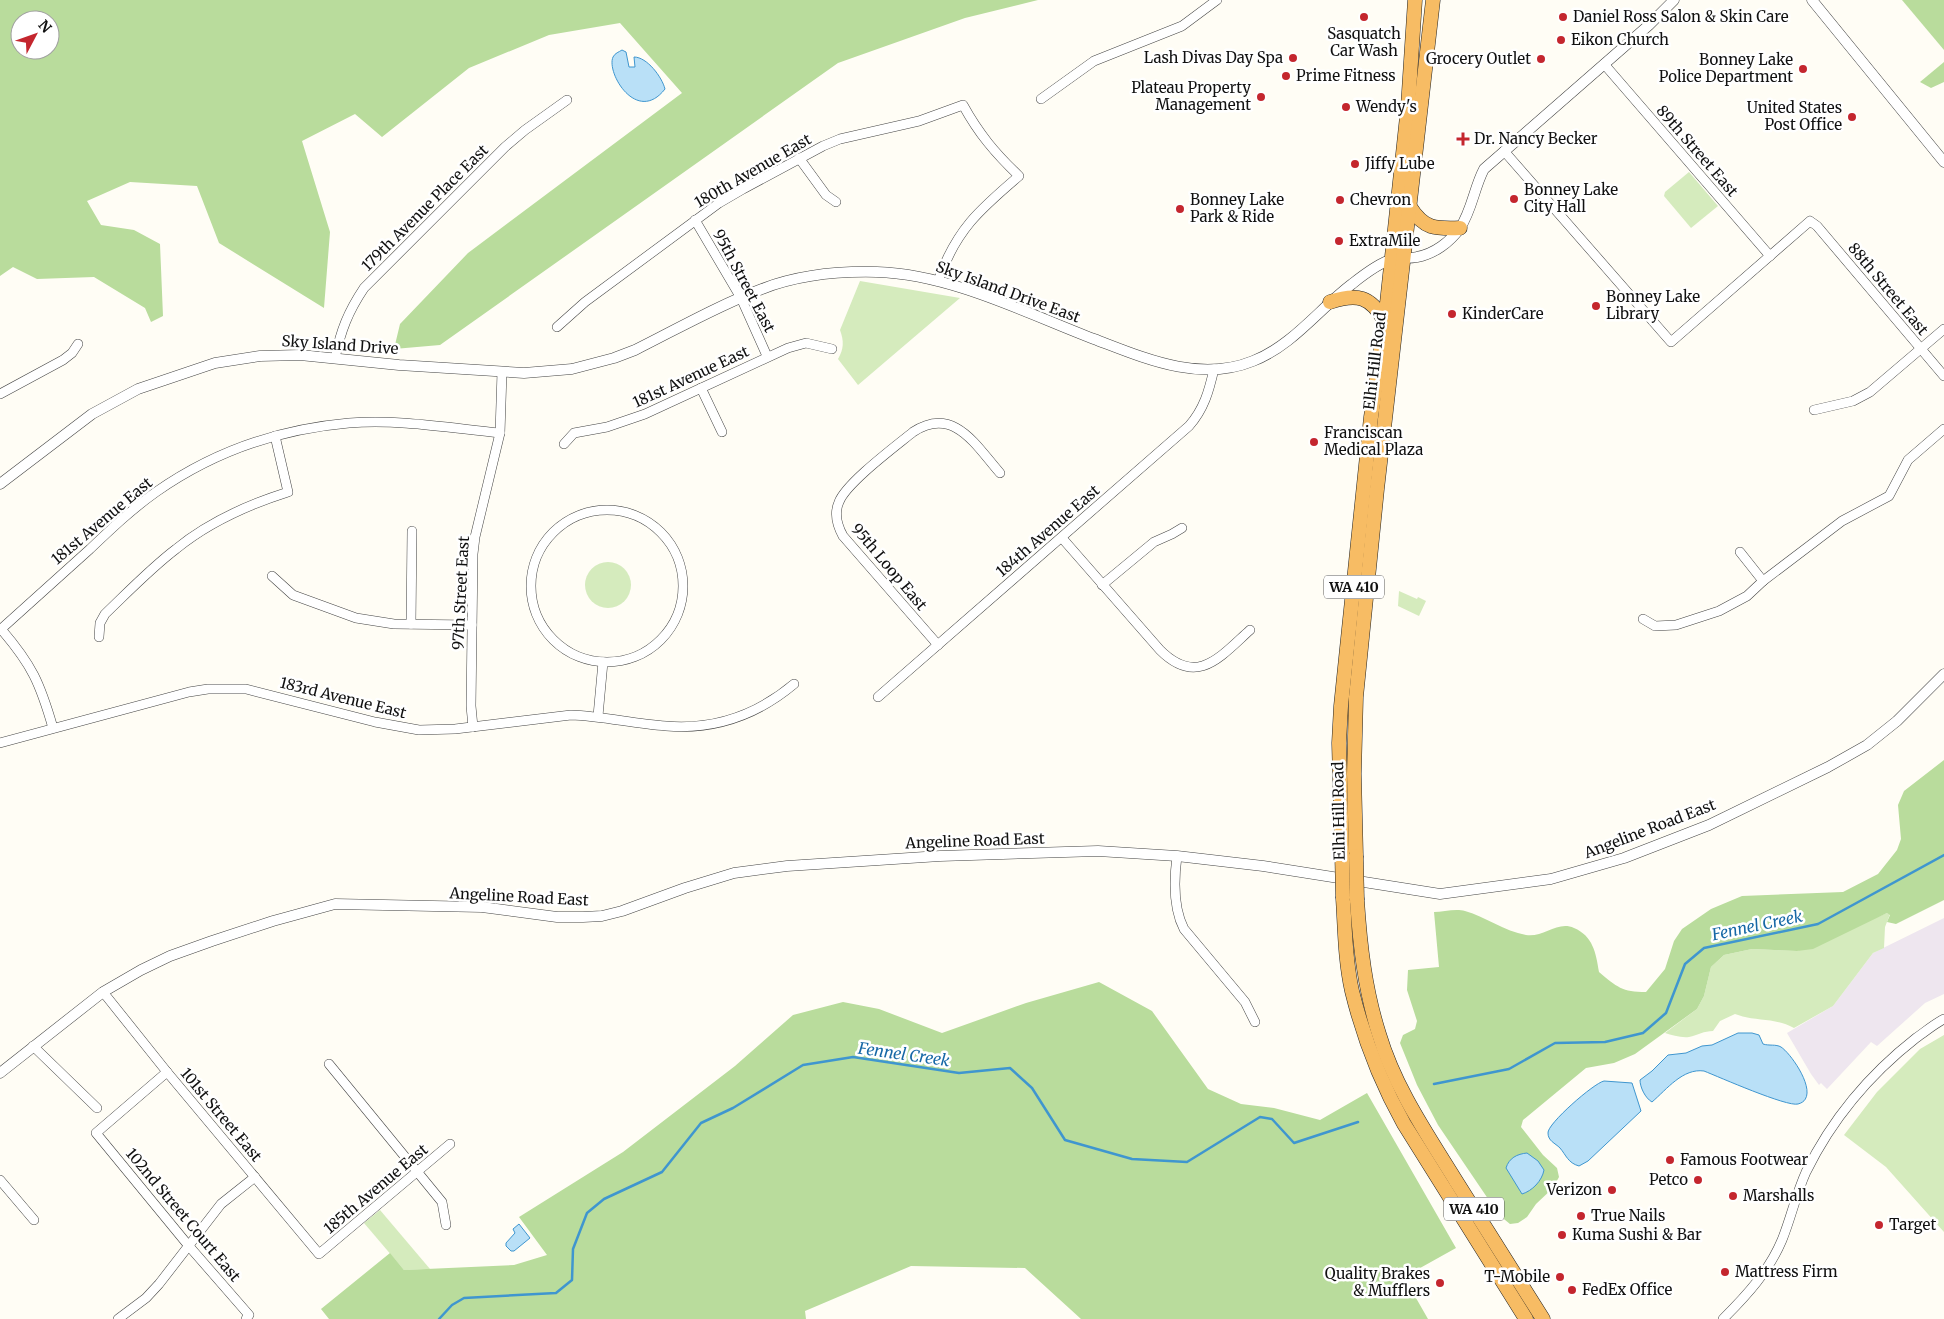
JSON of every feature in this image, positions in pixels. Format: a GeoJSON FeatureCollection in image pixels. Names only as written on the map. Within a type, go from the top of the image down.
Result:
{"type":"FeatureCollection","features":[{"type":"Feature","properties":{"kind":"highway","name":"WA 410"},"geometry":{"type":"LineString","coordinates":[[1398,259],[1415,0]]}},
{"type":"Feature","properties":{"kind":"highway","name":"WA 410"},"geometry":{"type":"LineString","coordinates":[[1398,259],[1410,207],[1433,0]]}},
{"type":"Feature","properties":{"kind":"highway"},"geometry":{"type":"LineString","coordinates":[[1410,207],[1415,215],[1436,229],[1460,228]]}},
{"type":"Feature","properties":{"kind":"highway","name":"Elhi Hill Road"},"geometry":{"type":"LineString","coordinates":[[1398,259],[1385,322],[1372,417],[1340,706],[1339,743],[1349,855],[1350,899],[1345,944],[1352,990],[1372,1052],[1388,1093],[1404,1124],[1526,1319]]}},
{"type":"Feature","properties":{"kind":"highway","name":"Elhi Hill Road"},"geometry":{"type":"LineString","coordinates":[[1349,855],[1356,697],[1398,259]]}},
{"type":"Feature","properties":{"kind":"highway"},"geometry":{"type":"LineString","coordinates":[[1330,302],[1344,297],[1360,298],[1374,305],[1385,322]]}},
{"type":"Feature","properties":{"kind":"highway","name":"Elhi Hill Road"},"geometry":{"type":"LineString","coordinates":[[1350,899],[1366,985],[1379,1035],[1405,1098],[1543,1319]]}},
{"type":"Feature","properties":{"kind":"street"},"geometry":{"type":"LineString","coordinates":[[1041,99],[1094,61],[1182,26],[1218,0]]}},
{"type":"Feature","properties":{"kind":"street"},"geometry":{"type":"LineString","coordinates":[[1460,228],[1470,208],[1478,180],[1484,169],[1674,0]]}},
{"type":"Feature","properties":{"kind":"street"},"geometry":{"type":"LineString","coordinates":[[1812,0],[1944,162]]}},
{"type":"Feature","properties":{"kind":"street","name":"89th Street East"},"geometry":{"type":"LineString","coordinates":[[1604,64],[1770,256]]}},
{"type":"Feature","properties":{"kind":"street","name":"179th Avenue Place East"},"geometry":{"type":"LineString","coordinates":[[335,358],[344,322],[364,288],[505,147],[567,100]]}},
{"type":"Feature","properties":{"kind":"street","name":"180th Avenue East"},"geometry":{"type":"LineString","coordinates":[[557,327],[585,302],[695,220],[743,189],[799,158],[840,139],[919,121],[963,105],[989,145],[1019,176],[982,208],[968,223],[949,252],[938,281]]}},
{"type":"Feature","properties":{"kind":"street"},"geometry":{"type":"LineString","coordinates":[[1504,151],[1671,342],[1770,256]]}},
{"type":"Feature","properties":{"kind":"street"},"geometry":{"type":"LineString","coordinates":[[799,158],[826,195],[836,202]]}},
{"type":"Feature","properties":{"kind":"street","name":"95th Street East"},"geometry":{"type":"LineString","coordinates":[[695,220],[741,298],[767,356]]}},
{"type":"Feature","properties":{"kind":"street","name":"88th Street East"},"geometry":{"type":"LineString","coordinates":[[1770,256],[1810,221],[1817,226],[1944,376]]}},
{"type":"Feature","properties":{"kind":"street","name":"Sky Island Drive East"},"geometry":{"type":"LineString","coordinates":[[502,372],[557,371],[592,365],[635,350],[763,288],[815,275],[847,272],[906,274],[938,281],[986,297],[1140,357],[1174,366],[1192,369],[1236,367],[1276,350],[1364,274],[1398,259],[1417,257],[1438,249],[1460,228]]}},
{"type":"Feature","properties":{"kind":"street"},"geometry":{"type":"LineString","coordinates":[[1814,410],[1853,400],[1870,392],[1944,329]]}},
{"type":"Feature","properties":{"kind":"street","name":"181st Avenue East"},"geometry":{"type":"LineString","coordinates":[[564,444],[574,433],[607,427],[626,421],[767,356],[806,343],[832,349]]}},
{"type":"Feature","properties":{"kind":"street"},"geometry":{"type":"LineString","coordinates":[[0,394],[63,360],[72,353],[78,344]]}},
{"type":"Feature","properties":{"kind":"street","name":"Sky Island Drive"},"geometry":{"type":"LineString","coordinates":[[0,484],[92,414],[138,389],[170,377],[224,362],[260,356],[300,355],[502,372]]}},
{"type":"Feature","properties":{"kind":"street","name":"184th Avenue East"},"geometry":{"type":"LineString","coordinates":[[878,697],[1062,538],[1197,417],[1210,388],[1214,369]]}},
{"type":"Feature","properties":{"kind":"street","name":"97th Street East"},"geometry":{"type":"LineString","coordinates":[[473,727],[471,706],[473,554],[475,537],[500,433],[502,372]]}},
{"type":"Feature","properties":{"kind":"street"},"geometry":{"type":"LineString","coordinates":[[701,388],[722,432]]}},
{"type":"Feature","properties":{"kind":"street","name":"181st Avenue East"},"geometry":{"type":"LineString","coordinates":[[1,630],[134,508],[202,464],[249,444],[320,426],[378,422],[500,433]]}},
{"type":"Feature","properties":{"kind":"street","name":"95th Loop East"},"geometry":{"type":"LineString","coordinates":[[938,645],[843,536],[838,524],[839,502],[847,488],[913,432],[921,426],[934,423],[949,424],[964,432],[1000,473]]}},
{"type":"Feature","properties":{"kind":"street"},"geometry":{"type":"LineString","coordinates":[[1643,619],[1655,626],[1662,627],[1698,618],[1735,603],[1842,521],[1889,496],[1908,460],[1944,429]]}},
{"type":"Feature","properties":{"kind":"street"},"geometry":{"type":"LineString","coordinates":[[99,637],[100,623],[105,614],[176,548],[222,518],[263,500],[288,492],[275,436]]}},
{"type":"Feature","properties":{"kind":"street"},"geometry":{"type":"LineString","coordinates":[[608,510],[638,517],[656,529],[664,537],[677,558],[683,584],[676,618],[657,644],[639,655],[626,660],[603,662],[580,657],[566,651],[550,637],[534,608],[531,578],[540,550],[556,530],[564,523],[583,514],[608,510]]}},
{"type":"Feature","properties":{"kind":"street"},"geometry":{"type":"LineString","coordinates":[[1102,584],[1154,542],[1182,528]]}},
{"type":"Feature","properties":{"kind":"street"},"geometry":{"type":"LineString","coordinates":[[411,624],[412,531]]}},
{"type":"Feature","properties":{"kind":"street"},"geometry":{"type":"LineString","coordinates":[[1062,538],[1160,650],[1168,658],[1180,665],[1195,668],[1209,665],[1250,630]]}},
{"type":"Feature","properties":{"kind":"street"},"geometry":{"type":"LineString","coordinates":[[1740,552],[1763,581]]}},
{"type":"Feature","properties":{"kind":"street"},"geometry":{"type":"LineString","coordinates":[[272,576],[293,595],[356,618],[376,622],[472,625]]}},
{"type":"Feature","properties":{"kind":"street"},"geometry":{"type":"LineString","coordinates":[[1,630],[30,665],[45,699],[53,728]]}},
{"type":"Feature","properties":{"kind":"street"},"geometry":{"type":"LineString","coordinates":[[598,716],[603,662]]}},
{"type":"Feature","properties":{"kind":"street","name":"Angeline Road East"},"geometry":{"type":"LineString","coordinates":[[0,1072],[103,992],[141,970],[170,956],[273,921],[335,904],[482,907],[557,917],[602,916],[622,911],[734,872],[787,866],[940,856],[1098,851],[1178,856],[1263,866],[1440,894],[1551,879],[1624,858],[1709,825],[1828,767],[1867,745],[1897,721],[1944,674]]}},
{"type":"Feature","properties":{"kind":"street","name":"183rd Avenue East"},"geometry":{"type":"LineString","coordinates":[[0,743],[189,692],[226,688],[263,692],[395,727],[439,730],[571,715],[598,716],[664,726],[694,727],[716,724],[754,711],[794,684]]}},
{"type":"Feature","properties":{"kind":"street"},"geometry":{"type":"LineString","coordinates":[[1178,856],[1176,889],[1180,922],[1245,1002],[1254,1022]]}},
{"type":"Feature","properties":{"kind":"street","name":"101st Street East"},"geometry":{"type":"LineString","coordinates":[[103,992],[167,1072],[319,1254]]}},
{"type":"Feature","properties":{"kind":"street"},"geometry":{"type":"LineString","coordinates":[[1723,1319],[1750,1292],[1768,1267],[1781,1241],[1806,1174],[1823,1141],[1852,1099],[1891,1058],[1944,1019]]}},
{"type":"Feature","properties":{"kind":"street"},"geometry":{"type":"LineString","coordinates":[[32,1046],[97,1108]]}},
{"type":"Feature","properties":{"kind":"street"},"geometry":{"type":"LineString","coordinates":[[329,1064],[442,1202],[446,1225]]}},
{"type":"Feature","properties":{"kind":"street","name":"102nd Street Court East"},"geometry":{"type":"LineString","coordinates":[[167,1072],[96,1133],[248,1317]]}},
{"type":"Feature","properties":{"kind":"street","name":"185th Avenue East"},"geometry":{"type":"LineString","coordinates":[[319,1254],[450,1144]]}},
{"type":"Feature","properties":{"kind":"street"},"geometry":{"type":"LineString","coordinates":[[118,1319],[146,1298],[220,1204],[255,1177]]}},
{"type":"Feature","properties":{"kind":"street"},"geometry":{"type":"LineString","coordinates":[[0,1180],[34,1220]]}},
{"type":"Feature","properties":{"kind":"shaded area"},"geometry":{"type":"Polygon","coordinates":[[[1944,918],[1944,994],[1925,1003],[1877,1046],[1871,1042],[1827,1089],[1821,1083],[1819,1085],[1787,1033],[1833,1006],[1873,953],[1944,918]]]}},
{"type":"Feature","properties":{"kind":"green space"},"geometry":{"type":"Polygon","coordinates":[[[0,0],[1038,0],[965,18],[838,63],[440,345],[394,349],[400,324],[468,253],[682,93],[620,23],[549,35],[469,68],[382,137],[355,114],[302,141],[330,232],[324,308],[219,243],[197,186],[130,182],[87,201],[101,225],[134,230],[160,244],[163,316],[151,322],[145,308],[94,277],[37,279],[13,267],[0,276],[0,0]]]}},
{"type":"Feature","properties":{"kind":"green space"},"geometry":{"type":"Polygon","coordinates":[[[1902,0],[1944,0],[1944,50],[1902,0]]]}},
{"type":"Feature","properties":{"kind":"green space"},"geometry":{"type":"Polygon","coordinates":[[[1944,62],[1944,82],[1931,88],[1920,82],[1944,62]]]}},
{"type":"Feature","properties":{"kind":"green space"},"geometry":{"type":"Polygon","coordinates":[[[1689,172],[1718,206],[1691,228],[1664,196],[1665,192],[1689,172]]]}},
{"type":"Feature","properties":{"kind":"green space"},"geometry":{"type":"Polygon","coordinates":[[[860,281],[960,298],[858,385],[838,359],[843,345],[840,330],[860,281]]]}},
{"type":"Feature","properties":{"kind":"green space"},"geometry":{"type":"Polygon","coordinates":[[[608,562],[621,566],[627,572],[631,585],[627,598],[621,604],[608,608],[595,604],[589,598],[585,585],[589,572],[595,566],[608,562]]]}},
{"type":"Feature","properties":{"kind":"green space"},"geometry":{"type":"Polygon","coordinates":[[[1399,591],[1426,601],[1419,616],[1398,606],[1399,591]]]}},
{"type":"Feature","properties":{"kind":"green space"},"geometry":{"type":"Polygon","coordinates":[[[1944,760],[1944,900],[1896,924],[1887,922],[1890,915],[1887,913],[1813,949],[1797,951],[1752,949],[1724,955],[1711,967],[1704,996],[1697,1009],[1635,1054],[1614,1063],[1586,1068],[1523,1120],[1521,1127],[1543,1155],[1557,1168],[1559,1177],[1553,1188],[1536,1204],[1527,1217],[1518,1223],[1510,1224],[1499,1215],[1438,1125],[1417,1085],[1400,1043],[1403,1035],[1415,1029],[1417,1021],[1407,990],[1408,970],[1439,967],[1434,912],[1465,911],[1526,935],[1538,934],[1562,926],[1574,928],[1589,940],[1595,952],[1599,972],[1620,988],[1646,992],[1665,969],[1674,941],[1682,929],[1711,909],[1742,896],[1843,892],[1878,874],[1897,850],[1901,839],[1898,805],[1904,791],[1944,760]]]}},
{"type":"Feature","properties":{"kind":"green space"},"geometry":{"type":"Polygon","coordinates":[[[1887,913],[1890,914],[1885,927],[1884,948],[1873,953],[1833,1006],[1794,1028],[1779,1022],[1735,1014],[1720,1021],[1713,1031],[1686,1037],[1665,1033],[1697,1009],[1704,996],[1711,967],[1724,955],[1752,949],[1797,951],[1887,913]]]}},
{"type":"Feature","properties":{"kind":"green space"},"geometry":{"type":"Polygon","coordinates":[[[1099,982],[1152,1011],[1208,1089],[1241,1104],[1274,1108],[1320,1120],[1367,1093],[1456,1248],[1404,1277],[1428,1319],[1081,1319],[1025,1268],[911,1266],[805,1311],[806,1319],[329,1319],[321,1309],[390,1253],[404,1270],[514,1265],[547,1255],[519,1217],[623,1152],[735,1066],[793,1015],[843,1002],[879,1009],[942,1033],[1026,1003],[1099,982]]]}},
{"type":"Feature","properties":{"kind":"green space"},"geometry":{"type":"Polygon","coordinates":[[[1944,1035],[1944,1232],[1886,1167],[1844,1135],[1877,1092],[1920,1049],[1944,1035]]]}},
{"type":"Feature","properties":{"kind":"green space"},"geometry":{"type":"Polygon","coordinates":[[[380,1210],[430,1269],[404,1270],[364,1223],[380,1210]]]}},
{"type":"Feature","properties":{"kind":"water"},"geometry":{"type":"Polygon","coordinates":[[[622,50],[626,52],[629,67],[635,67],[634,57],[639,58],[649,64],[661,79],[665,89],[654,99],[644,101],[634,99],[619,84],[612,64],[613,57],[622,50]]]}},
{"type":"Feature","properties":{"kind":"water"},"geometry":{"type":"Polygon","coordinates":[[[1738,1033],[1759,1035],[1763,1044],[1779,1046],[1786,1051],[1803,1076],[1807,1094],[1805,1100],[1798,1104],[1791,1104],[1752,1091],[1704,1071],[1696,1071],[1682,1076],[1652,1102],[1645,1095],[1640,1080],[1668,1055],[1686,1053],[1702,1046],[1712,1045],[1738,1033]]]}},
{"type":"Feature","properties":{"kind":"water"},"geometry":{"type":"Polygon","coordinates":[[[1604,1081],[1632,1083],[1641,1111],[1588,1161],[1579,1166],[1575,1165],[1550,1140],[1548,1133],[1555,1121],[1572,1104],[1604,1081]]]}},
{"type":"Feature","properties":{"kind":"water"},"geometry":{"type":"Polygon","coordinates":[[[1527,1153],[1538,1161],[1544,1170],[1536,1185],[1522,1194],[1506,1168],[1514,1157],[1527,1153]]]}},
{"type":"Feature","properties":{"kind":"water"},"geometry":{"type":"Polygon","coordinates":[[[519,1224],[530,1238],[514,1251],[511,1251],[506,1246],[506,1243],[515,1233],[513,1229],[519,1224]]]}},
{"type":"Feature","properties":{"kind":"waterway","name":"Fennel Creek"},"geometry":{"type":"LineString","coordinates":[[1434,1084],[1509,1069],[1555,1043],[1605,1042],[1643,1033],[1666,1013],[1685,964],[1704,948],[1818,924],[1944,855]]}},
{"type":"Feature","properties":{"kind":"waterway","name":"Fennel Creek"},"geometry":{"type":"LineString","coordinates":[[439,1319],[452,1305],[464,1298],[556,1293],[572,1280],[573,1249],[587,1213],[604,1199],[662,1172],[701,1123],[733,1108],[803,1065],[853,1057],[959,1073],[1010,1068],[1032,1088],[1065,1140],[1132,1159],[1187,1162],[1260,1117],[1272,1119],[1294,1143],[1358,1122]]}},
{"type":"Feature","properties":{"kind":"place","name":"Sasquatch Car Wash"},"geometry":{"type":"Point","coordinates":[1364,17]}},
{"type":"Feature","properties":{"kind":"place","name":"Daniel Ross Salon & Skin Care"},"geometry":{"type":"Point","coordinates":[1563,17]}},
{"type":"Feature","properties":{"kind":"place","name":"Eikon Church"},"geometry":{"type":"Point","coordinates":[1561,40]}},
{"type":"Feature","properties":{"kind":"place","name":"Lash Divas Day Spa"},"geometry":{"type":"Point","coordinates":[1293,58]}},
{"type":"Feature","properties":{"kind":"place","name":"Grocery Outlet"},"geometry":{"type":"Point","coordinates":[1541,59]}},
{"type":"Feature","properties":{"kind":"place","name":"Bonney Lake Police Department"},"geometry":{"type":"Point","coordinates":[1803,69]}},
{"type":"Feature","properties":{"kind":"place","name":"Prime Fitness"},"geometry":{"type":"Point","coordinates":[1286,76]}},
{"type":"Feature","properties":{"kind":"place","name":"Plateau Property Management"},"geometry":{"type":"Point","coordinates":[1261,97]}},
{"type":"Feature","properties":{"kind":"place","name":"Wendy's"},"geometry":{"type":"Point","coordinates":[1346,107]}},
{"type":"Feature","properties":{"kind":"place","name":"United States Post Office"},"geometry":{"type":"Point","coordinates":[1852,117]}},
{"type":"Feature","properties":{"kind":"place","name":"Dr. Nancy Becker"},"geometry":{"type":"Point","coordinates":[1463,139]}},
{"type":"Feature","properties":{"kind":"place","name":"Jiffy Lube"},"geometry":{"type":"Point","coordinates":[1355,164]}},
{"type":"Feature","properties":{"kind":"place","name":"Bonney Lake City Hall"},"geometry":{"type":"Point","coordinates":[1514,199]}},
{"type":"Feature","properties":{"kind":"place","name":"Chevron"},"geometry":{"type":"Point","coordinates":[1340,200]}},
{"type":"Feature","properties":{"kind":"place","name":"Bonney Lake Park & Ride"},"geometry":{"type":"Point","coordinates":[1180,209]}},
{"type":"Feature","properties":{"kind":"place","name":"ExtraMile"},"geometry":{"type":"Point","coordinates":[1339,241]}},
{"type":"Feature","properties":{"kind":"place","name":"Bonney Lake Library"},"geometry":{"type":"Point","coordinates":[1596,306]}},
{"type":"Feature","properties":{"kind":"place","name":"KinderCare"},"geometry":{"type":"Point","coordinates":[1452,314]}},
{"type":"Feature","properties":{"kind":"place","name":"Franciscan Medical Plaza"},"geometry":{"type":"Point","coordinates":[1314,442]}},
{"type":"Feature","properties":{"kind":"place","name":"Famous Footwear"},"geometry":{"type":"Point","coordinates":[1670,1160]}},
{"type":"Feature","properties":{"kind":"place","name":"Petco"},"geometry":{"type":"Point","coordinates":[1698,1180]}},
{"type":"Feature","properties":{"kind":"place","name":"Verizon"},"geometry":{"type":"Point","coordinates":[1612,1190]}},
{"type":"Feature","properties":{"kind":"place","name":"Marshalls"},"geometry":{"type":"Point","coordinates":[1733,1196]}},
{"type":"Feature","properties":{"kind":"place","name":"True Nails"},"geometry":{"type":"Point","coordinates":[1581,1216]}},
{"type":"Feature","properties":{"kind":"place","name":"Target"},"geometry":{"type":"Point","coordinates":[1879,1225]}},
{"type":"Feature","properties":{"kind":"place","name":"Kuma Sushi & Bar"},"geometry":{"type":"Point","coordinates":[1562,1235]}},
{"type":"Feature","properties":{"kind":"place","name":"Mattress Firm"},"geometry":{"type":"Point","coordinates":[1725,1272]}},
{"type":"Feature","properties":{"kind":"place","name":"T-Mobile"},"geometry":{"type":"Point","coordinates":[1560,1277]}},
{"type":"Feature","properties":{"kind":"place","name":"Quality Brakes & Mufflers"},"geometry":{"type":"Point","coordinates":[1440,1283]}},
{"type":"Feature","properties":{"kind":"place","name":"FedEx Office"},"geometry":{"type":"Point","coordinates":[1572,1290]}}]}
